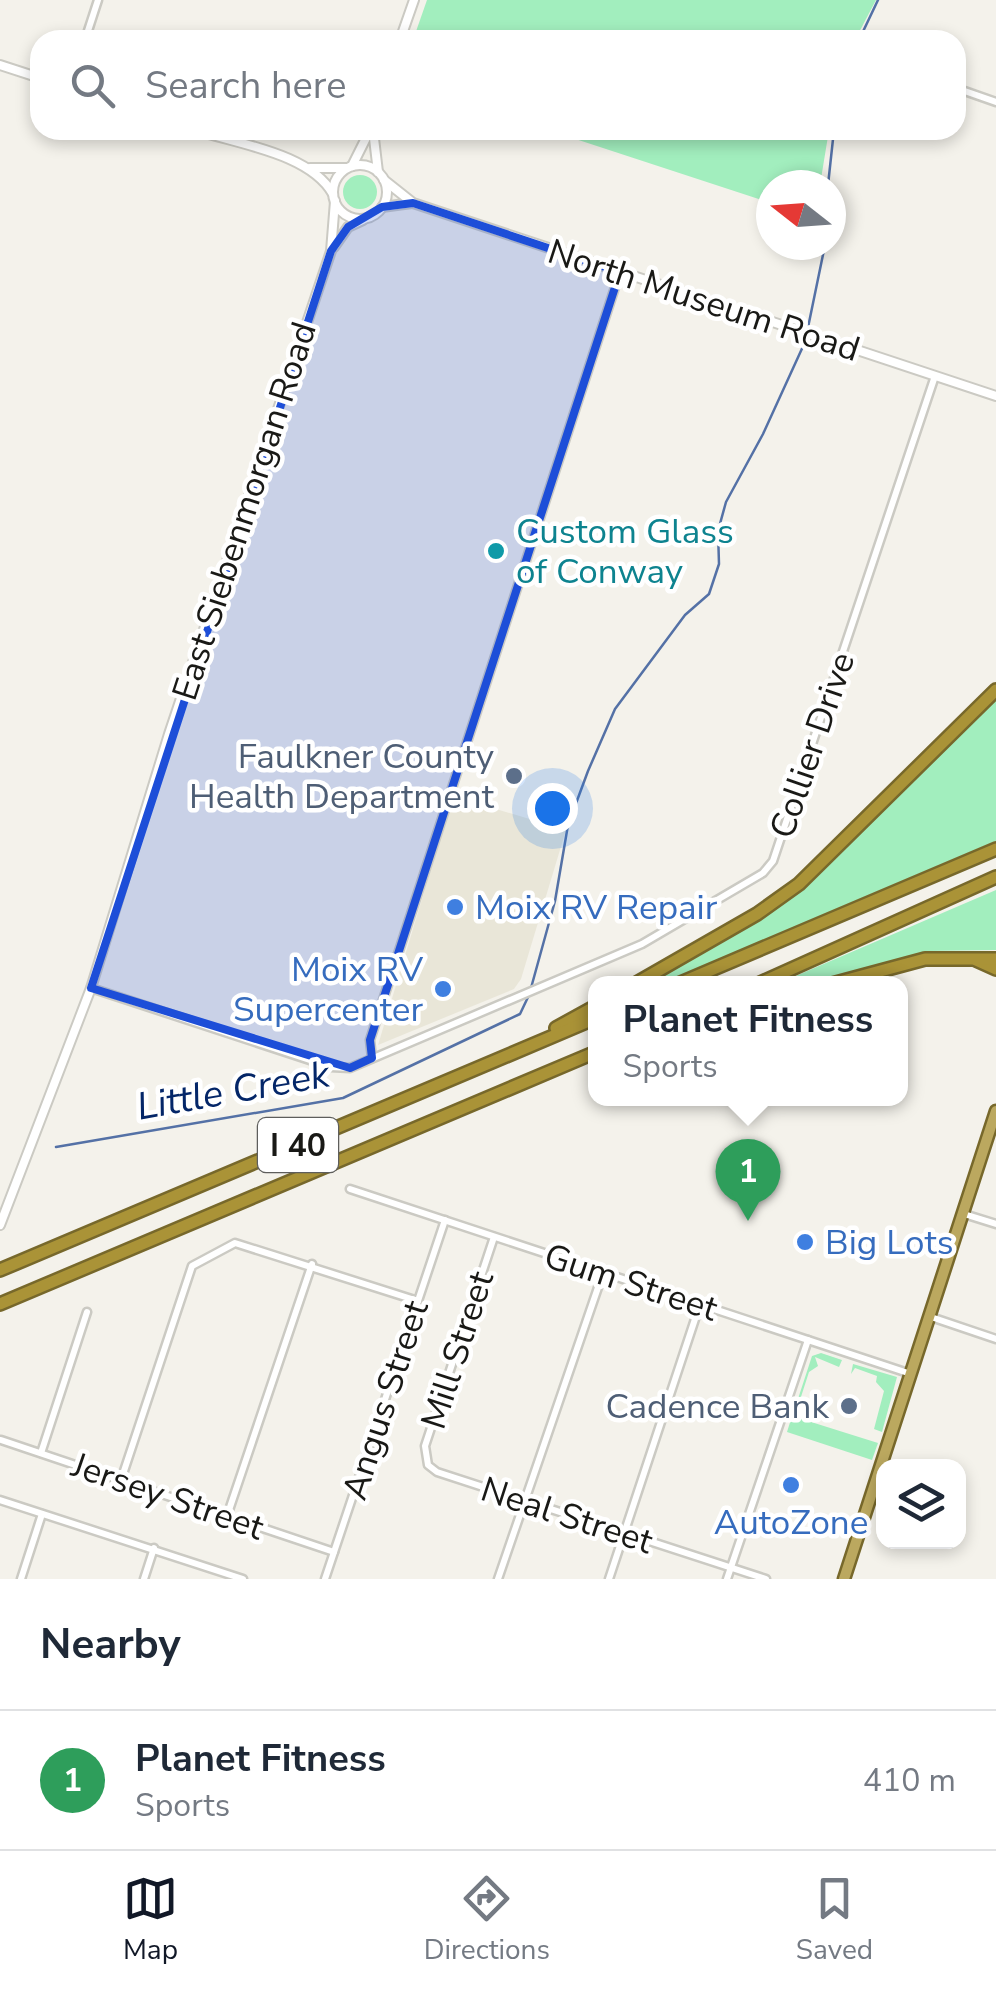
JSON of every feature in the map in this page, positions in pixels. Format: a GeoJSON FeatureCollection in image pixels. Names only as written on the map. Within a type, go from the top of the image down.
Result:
{"type":"FeatureCollection","features":[{"type":"Feature","properties":{"kind":"highway"},"geometry":{"type":"LineString","coordinates":[[649,976],[800,884],[996,690]]}},
{"type":"Feature","properties":{"kind":"highway"},"geometry":{"type":"LineString","coordinates":[[697,976],[996,850]]}},
{"type":"Feature","properties":{"kind":"highway"},"geometry":{"type":"LineString","coordinates":[[776,976],[996,877]]}},
{"type":"Feature","properties":{"kind":"highway"},"geometry":{"type":"LineString","coordinates":[[972,958],[996,970]]}},
{"type":"Feature","properties":{"kind":"highway"},"geometry":{"type":"LineString","coordinates":[[862,976],[921,960],[996,959]]}},
{"type":"Feature","properties":{"kind":"highway"},"geometry":{"type":"LineString","coordinates":[[511,1054],[588,1011]]}},
{"type":"Feature","properties":{"kind":"highway","name":"I 40"},"geometry":{"type":"LineString","coordinates":[[0,1270],[588,1021]]}},
{"type":"Feature","properties":{"kind":"highway","name":"I 40"},"geometry":{"type":"LineString","coordinates":[[0,1304],[588,1057]]}},
{"type":"Feature","properties":{"kind":"highway"},"geometry":{"type":"LineString","coordinates":[[844,1579],[996,1111]]}},
{"type":"Feature","properties":{"kind":"street"},"geometry":{"type":"LineString","coordinates":[[88,30],[98,0]]}},
{"type":"Feature","properties":{"kind":"street"},"geometry":{"type":"LineString","coordinates":[[404,30],[414,0]]}},
{"type":"Feature","properties":{"kind":"street"},"geometry":{"type":"LineString","coordinates":[[0,65],[30,75]]}},
{"type":"Feature","properties":{"kind":"street"},"geometry":{"type":"LineString","coordinates":[[966,92],[996,102]]}},
{"type":"Feature","properties":{"kind":"street"},"geometry":{"type":"LineString","coordinates":[[225,140],[322,177],[344,214],[367,218],[382,208],[387,194],[378,172],[364,165],[305,168]]}},
{"type":"Feature","properties":{"kind":"street"},"geometry":{"type":"LineString","coordinates":[[334,197],[337,178],[350,167],[365,140]]}},
{"type":"Feature","properties":{"kind":"street"},"geometry":{"type":"LineString","coordinates":[[373,140],[378,172]]}},
{"type":"Feature","properties":{"kind":"street","name":"North Museum Road"},"geometry":{"type":"LineString","coordinates":[[384,180],[413,203],[996,396]]}},
{"type":"Feature","properties":{"kind":"street","name":"East Siebenmorgan Road"},"geometry":{"type":"LineString","coordinates":[[0,1225],[91,988],[169,734],[331,251],[334,197]]}},
{"type":"Feature","properties":{"kind":"street","name":"North Museum Road"},"geometry":{"type":"LineString","coordinates":[[382,208],[413,203]]}},
{"type":"Feature","properties":{"kind":"street","name":"East Siebenmorgan Road"},"geometry":{"type":"LineString","coordinates":[[331,251],[348,227],[367,218]]}},
{"type":"Feature","properties":{"kind":"street"},"geometry":{"type":"LineString","coordinates":[[372,1058],[376,1024],[620,272]]}},
{"type":"Feature","properties":{"kind":"street","name":"Collier Drive"},"geometry":{"type":"LineString","coordinates":[[91,988],[331,1067],[350,1068],[642,944],[768,869],[935,376]]}},
{"type":"Feature","properties":{"kind":"street","name":"Gum Street"},"geometry":{"type":"LineString","coordinates":[[350,1189],[912,1375]]}},
{"type":"Feature","properties":{"kind":"street"},"geometry":{"type":"LineString","coordinates":[[964,1214],[996,1224]]}},
{"type":"Feature","properties":{"kind":"street","name":"Angus Street"},"geometry":{"type":"LineString","coordinates":[[325,1579],[444,1220]]}},
{"type":"Feature","properties":{"kind":"street","name":"Mill Street"},"geometry":{"type":"LineString","coordinates":[[428,1464],[425,1446],[494,1237]]}},
{"type":"Feature","properties":{"kind":"street"},"geometry":{"type":"LineString","coordinates":[[121,1480],[192,1266],[235,1243],[312,1264],[418,1301]]}},
{"type":"Feature","properties":{"kind":"street"},"geometry":{"type":"LineString","coordinates":[[227,1516],[312,1264]]}},
{"type":"Feature","properties":{"kind":"street"},"geometry":{"type":"LineString","coordinates":[[498,1579],[602,1272]]}},
{"type":"Feature","properties":{"kind":"street"},"geometry":{"type":"LineString","coordinates":[[609,1579],[700,1304]]}},
{"type":"Feature","properties":{"kind":"street"},"geometry":{"type":"LineString","coordinates":[[41,1453],[87,1312]]}},
{"type":"Feature","properties":{"kind":"street"},"geometry":{"type":"LineString","coordinates":[[932,1317],[996,1339]]}},
{"type":"Feature","properties":{"kind":"street"},"geometry":{"type":"LineString","coordinates":[[728,1579],[808,1340]]}},
{"type":"Feature","properties":{"kind":"street","name":"Jersey Street"},"geometry":{"type":"LineString","coordinates":[[1,1440],[334,1552]]}},
{"type":"Feature","properties":{"kind":"street","name":"Neal Street"},"geometry":{"type":"LineString","coordinates":[[428,1464],[437,1472],[766,1579]]}},
{"type":"Feature","properties":{"kind":"street"},"geometry":{"type":"LineString","coordinates":[[0,1500],[243,1579]]}},
{"type":"Feature","properties":{"kind":"street"},"geometry":{"type":"LineString","coordinates":[[21,1579],[42,1514]]}},
{"type":"Feature","properties":{"kind":"street"},"geometry":{"type":"LineString","coordinates":[[144,1579],[154,1548]]}},
{"type":"Feature","properties":{"kind":"highlighted area"},"geometry":{"type":"Polygon","coordinates":[[[413,203],[620,272],[370,1040],[372,1058],[350,1068],[91,988],[331,251],[348,227],[382,207],[413,203]]]}},
{"type":"Feature","properties":{"kind":"shaded area","name":"Moix RV Supercenter"},"geometry":{"type":"Polygon","coordinates":[[[453,796],[566,830],[521,979],[514,989],[378,1045],[453,796]]]}},
{"type":"Feature","properties":{"kind":"green space"},"geometry":{"type":"Polygon","coordinates":[[[427,0],[876,0],[860,30],[416,30],[427,0]]]}},
{"type":"Feature","properties":{"kind":"green space"},"geometry":{"type":"Polygon","coordinates":[[[579,140],[827,140],[822,170],[756,170],[756,198],[579,140]]]}},
{"type":"Feature","properties":{"kind":"green space"},"geometry":{"type":"Polygon","coordinates":[[[360,175],[372,180],[377,192],[372,204],[360,209],[348,204],[343,192],[348,180],[360,175]]]}},
{"type":"Feature","properties":{"kind":"green space"},"geometry":{"type":"Polygon","coordinates":[[[996,698],[996,841],[678,976],[661,976],[758,921],[806,887],[996,698]]]}},
{"type":"Feature","properties":{"kind":"green space"},"geometry":{"type":"Polygon","coordinates":[[[996,890],[996,950],[929,951],[847,976],[796,976],[996,890]]]}},
{"type":"Feature","properties":{"kind":"green space"},"geometry":{"type":"Polygon","coordinates":[[[821,1353],[842,1360],[839,1367],[815,1357],[818,1366],[809,1372],[799,1403],[806,1403],[804,1408],[795,1408],[812,1356],[821,1353]]]}},
{"type":"Feature","properties":{"kind":"green space"},"geometry":{"type":"Polygon","coordinates":[[[853,1364],[897,1377],[882,1432],[874,1429],[884,1391],[876,1382],[877,1376],[855,1368],[851,1374],[853,1364]]]}},
{"type":"Feature","properties":{"kind":"green space"},"geometry":{"type":"Polygon","coordinates":[[[792,1416],[878,1443],[872,1460],[787,1432],[792,1416]]]}},
{"type":"Feature","properties":{"kind":"waterway","name":"Little Creek"},"geometry":{"type":"LineString","coordinates":[[864,30],[878,0]]}},
{"type":"Feature","properties":{"kind":"waterway","name":"Little Creek"},"geometry":{"type":"LineString","coordinates":[[830,170],[833,140]]}},
{"type":"Feature","properties":{"kind":"waterway","name":"Little Creek"},"geometry":{"type":"LineString","coordinates":[[531,988],[555,901],[568,825],[588,771],[615,709],[685,615],[709,594],[719,564],[718,531],[726,502],[763,434],[805,342],[822,260]]}},
{"type":"Feature","properties":{"kind":"waterway","name":"Little Creek"},"geometry":{"type":"LineString","coordinates":[[56,1147],[343,1098],[520,1014],[529,995]]}},
{"type":"Feature","properties":{"kind":"place","name":"Custom Glass of Conway"},"geometry":{"type":"Point","coordinates":[496,551]}},
{"type":"Feature","properties":{"kind":"place","name":"Faulkner County Health Department"},"geometry":{"type":"Point","coordinates":[514,776]}},
{"type":"Feature","properties":{"kind":"place","name":"Moix RV Repair"},"geometry":{"type":"Point","coordinates":[455,907]}},
{"type":"Feature","properties":{"kind":"place","name":"Moix RV Supercenter"},"geometry":{"type":"Point","coordinates":[443,989]}},
{"type":"Feature","properties":{"kind":"place","name":"Planet Fitness"},"geometry":{"type":"Point","coordinates":[748,1221]}},
{"type":"Feature","properties":{"kind":"place","name":"Big Lots"},"geometry":{"type":"Point","coordinates":[805,1242]}},
{"type":"Feature","properties":{"kind":"place","name":"Cadence Bank"},"geometry":{"type":"Point","coordinates":[849,1406]}},
{"type":"Feature","properties":{"kind":"place","name":"AutoZone"},"geometry":{"type":"Point","coordinates":[791,1485]}}]}
